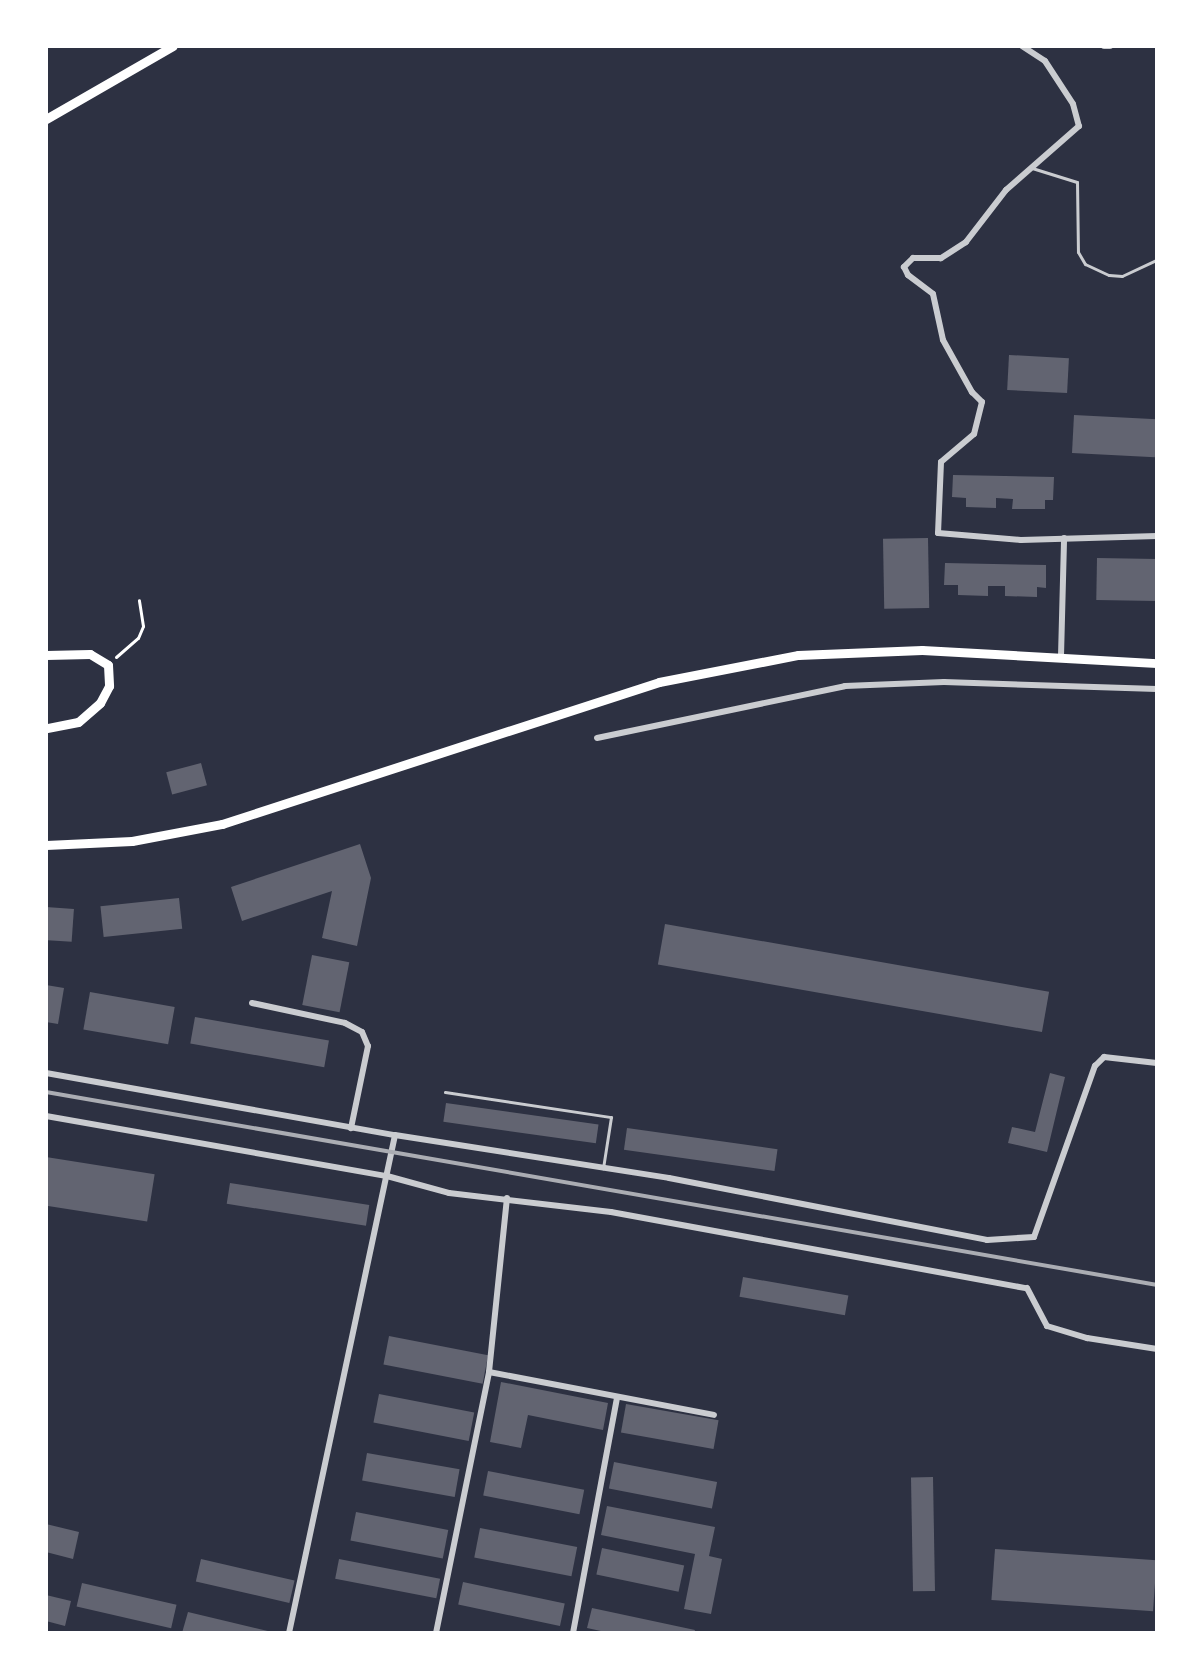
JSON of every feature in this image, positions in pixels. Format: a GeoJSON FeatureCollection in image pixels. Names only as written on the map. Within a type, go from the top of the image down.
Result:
{"type":"FeatureCollection","features":[{"type":"Feature","properties":{"kind":"main road"},"geometry":{"type":"LineString","coordinates":[[46,119],[173,46]]}},
{"type":"Feature","properties":{"kind":"main road"},"geometry":{"type":"LineString","coordinates":[[46,845],[132,841],[222,824],[659,682],[798,655],[922,650],[1157,663]]}},
{"type":"Feature","properties":{"kind":"main road"},"geometry":{"type":"LineString","coordinates":[[46,655],[90,654],[108,665],[109,686],[100,703],[78,722],[46,728]]}},
{"type":"Feature","properties":{"kind":"street"},"geometry":{"type":"LineString","coordinates":[[1022,46],[1045,61],[1073,104],[1079,126],[1006,190],[966,242],[941,258],[910,259],[905,270],[933,294],[943,340],[972,392],[982,402],[974,434],[941,462],[938,533],[1021,540],[1157,536]]}},
{"type":"Feature","properties":{"kind":"street"},"geometry":{"type":"LineString","coordinates":[[1061,656],[1064,538]]}},
{"type":"Feature","properties":{"kind":"street"},"geometry":{"type":"LineString","coordinates":[[597,738],[845,686],[944,682],[1157,689]]}},
{"type":"Feature","properties":{"kind":"street"},"geometry":{"type":"LineString","coordinates":[[252,1003],[345,1023],[362,1032],[368,1046],[351,1128]]}},
{"type":"Feature","properties":{"kind":"street"},"geometry":{"type":"LineString","coordinates":[[46,1073],[351,1128],[603,1168],[987,1240],[1034,1237],[1095,1066],[1104,1057],[1157,1063]]}},
{"type":"Feature","properties":{"kind":"street"},"geometry":{"type":"LineString","coordinates":[[46,1116],[387,1176],[449,1193],[611,1212],[1027,1288],[1047,1326],[1087,1338],[1157,1349]]}},
{"type":"Feature","properties":{"kind":"street"},"geometry":{"type":"LineString","coordinates":[[289,1633],[395,1135]]}},
{"type":"Feature","properties":{"kind":"street"},"geometry":{"type":"LineString","coordinates":[[436,1633],[489,1372],[507,1198]]}},
{"type":"Feature","properties":{"kind":"street"},"geometry":{"type":"LineString","coordinates":[[489,1372],[714,1415]]}},
{"type":"Feature","properties":{"kind":"street"},"geometry":{"type":"LineString","coordinates":[[573,1633],[617,1398]]}},
{"type":"Feature","properties":{"kind":"lane"},"geometry":{"type":"LineString","coordinates":[[1032,168],[1077,182],[1078,252],[1085,264],[1109,275],[1122,276],[1157,260]]}},
{"type":"Feature","properties":{"kind":"lane"},"geometry":{"type":"LineString","coordinates":[[445,1092],[611,1117],[603,1168]]}},
{"type":"Feature","properties":{"kind":"path"},"geometry":{"type":"LineString","coordinates":[[108,665],[138,638],[143,626],[139,600]]}},
{"type":"Feature","properties":{"kind":"building"},"geometry":{"type":"Polygon","coordinates":[[[1009,355],[1069,358],[1067,393],[1007,390],[1009,355]]]}},
{"type":"Feature","properties":{"kind":"building"},"geometry":{"type":"Polygon","coordinates":[[[1074,415],[1157,419],[1155,457],[1072,453],[1074,415]]]}},
{"type":"Feature","properties":{"kind":"building"},"geometry":{"type":"Polygon","coordinates":[[[953,475],[1054,477],[1053,500],[1045,500],[1045,509],[1012,509],[1013,499],[996,498],[996,508],[966,507],[966,498],[952,497],[953,475]]]}},
{"type":"Feature","properties":{"kind":"building"},"geometry":{"type":"Polygon","coordinates":[[[928,538],[929,608],[884,609],[883,539],[928,538]]]}},
{"type":"Feature","properties":{"kind":"building"},"geometry":{"type":"Polygon","coordinates":[[[1097,558],[1157,559],[1156,601],[1096,600],[1097,558]]]}},
{"type":"Feature","properties":{"kind":"building"},"geometry":{"type":"Polygon","coordinates":[[[945,563],[1046,565],[1046,588],[1037,587],[1037,597],[1005,596],[1005,586],[988,586],[988,596],[958,595],[958,585],[944,585],[945,563]]]}},
{"type":"Feature","properties":{"kind":"building"},"geometry":{"type":"Polygon","coordinates":[[[201,763],[207,785],[172,795],[166,772],[201,763]]]}},
{"type":"Feature","properties":{"kind":"building"},"geometry":{"type":"Polygon","coordinates":[[[360,844],[371,878],[357,946],[322,938],[332,891],[242,921],[231,887],[360,844]]]}},
{"type":"Feature","properties":{"kind":"building"},"geometry":{"type":"Polygon","coordinates":[[[179,898],[182,929],[104,937],[100,906],[179,898]]]}},
{"type":"Feature","properties":{"kind":"building"},"geometry":{"type":"Polygon","coordinates":[[[46,907],[74,909],[72,942],[46,940],[46,907]]]}},
{"type":"Feature","properties":{"kind":"building"},"geometry":{"type":"Polygon","coordinates":[[[665,924],[1049,992],[1042,1032],[658,964],[665,924]]]}},
{"type":"Feature","properties":{"kind":"building"},"geometry":{"type":"Polygon","coordinates":[[[312,955],[349,962],[340,1012],[302,1005],[312,955]]]}},
{"type":"Feature","properties":{"kind":"building"},"geometry":{"type":"Polygon","coordinates":[[[46,985],[64,988],[58,1024],[46,1022],[46,985]]]}},
{"type":"Feature","properties":{"kind":"building"},"geometry":{"type":"Polygon","coordinates":[[[90,992],[175,1007],[168,1044],[83,1029],[90,992]]]}},
{"type":"Feature","properties":{"kind":"building"},"geometry":{"type":"Polygon","coordinates":[[[195,1017],[329,1041],[324,1067],[190,1044],[195,1017]]]}},
{"type":"Feature","properties":{"kind":"building"},"geometry":{"type":"Polygon","coordinates":[[[1050,1073],[1065,1077],[1047,1152],[1008,1143],[1012,1127],[1035,1132],[1050,1073]]]}},
{"type":"Feature","properties":{"kind":"building"},"geometry":{"type":"Polygon","coordinates":[[[446,1103],[599,1124],[596,1143],[443,1122],[446,1103]]]}},
{"type":"Feature","properties":{"kind":"building"},"geometry":{"type":"Polygon","coordinates":[[[627,1128],[778,1149],[774,1171],[624,1150],[627,1128]]]}},
{"type":"Feature","properties":{"kind":"building"},"geometry":{"type":"Polygon","coordinates":[[[46,1157],[155,1174],[147,1222],[46,1206],[46,1157]]]}},
{"type":"Feature","properties":{"kind":"building"},"geometry":{"type":"Polygon","coordinates":[[[230,1183],[369,1205],[366,1226],[227,1204],[230,1183]]]}},
{"type":"Feature","properties":{"kind":"building"},"geometry":{"type":"Polygon","coordinates":[[[743,1277],[848,1296],[845,1315],[740,1297],[743,1277]]]}},
{"type":"Feature","properties":{"kind":"building"},"geometry":{"type":"Polygon","coordinates":[[[389,1336],[488,1355],[483,1384],[383,1364],[389,1336]]]}},
{"type":"Feature","properties":{"kind":"building"},"geometry":{"type":"Polygon","coordinates":[[[501,1382],[608,1403],[603,1430],[528,1415],[521,1448],[490,1442],[501,1382]]]}},
{"type":"Feature","properties":{"kind":"building"},"geometry":{"type":"Polygon","coordinates":[[[379,1394],[474,1413],[469,1441],[373,1422],[379,1394]]]}},
{"type":"Feature","properties":{"kind":"building"},"geometry":{"type":"Polygon","coordinates":[[[626,1404],[719,1420],[714,1449],[621,1433],[626,1404]]]}},
{"type":"Feature","properties":{"kind":"building"},"geometry":{"type":"Polygon","coordinates":[[[367,1453],[460,1469],[455,1497],[362,1481],[367,1453]]]}},
{"type":"Feature","properties":{"kind":"building"},"geometry":{"type":"Polygon","coordinates":[[[614,1462],[717,1482],[712,1509],[609,1489],[614,1462]]]}},
{"type":"Feature","properties":{"kind":"building"},"geometry":{"type":"Polygon","coordinates":[[[488,1471],[584,1490],[579,1514],[483,1496],[488,1471]]]}},
{"type":"Feature","properties":{"kind":"building"},"geometry":{"type":"Polygon","coordinates":[[[911,1477],[933,1477],[935,1591],[913,1591],[911,1477]]]}},
{"type":"Feature","properties":{"kind":"building"},"geometry":{"type":"Polygon","coordinates":[[[607,1506],[715,1527],[709,1556],[722,1559],[711,1614],[684,1609],[695,1554],[601,1535],[607,1506]]]}},
{"type":"Feature","properties":{"kind":"building"},"geometry":{"type":"Polygon","coordinates":[[[356,1512],[448,1530],[443,1558],[350,1540],[356,1512]]]}},
{"type":"Feature","properties":{"kind":"building"},"geometry":{"type":"Polygon","coordinates":[[[46,1524],[79,1532],[73,1559],[46,1552],[46,1524]]]}},
{"type":"Feature","properties":{"kind":"building"},"geometry":{"type":"Polygon","coordinates":[[[480,1528],[577,1547],[571,1576],[474,1557],[480,1528]]]}},
{"type":"Feature","properties":{"kind":"building"},"geometry":{"type":"Polygon","coordinates":[[[602,1548],[684,1565],[679,1592],[596,1574],[602,1548]]]}},
{"type":"Feature","properties":{"kind":"building"},"geometry":{"type":"Polygon","coordinates":[[[995,1549],[1157,1560],[1153,1611],[991,1600],[995,1549]]]}},
{"type":"Feature","properties":{"kind":"building"},"geometry":{"type":"Polygon","coordinates":[[[201,1559],[295,1581],[289,1603],[196,1581],[201,1559]]]}},
{"type":"Feature","properties":{"kind":"building"},"geometry":{"type":"Polygon","coordinates":[[[339,1559],[440,1579],[436,1598],[335,1579],[339,1559]]]}},
{"type":"Feature","properties":{"kind":"building"},"geometry":{"type":"Polygon","coordinates":[[[463,1582],[565,1604],[560,1626],[458,1604],[463,1582]]]}},
{"type":"Feature","properties":{"kind":"building"},"geometry":{"type":"Polygon","coordinates":[[[82,1583],[177,1605],[171,1628],[77,1606],[82,1583]]]}},
{"type":"Feature","properties":{"kind":"building"},"geometry":{"type":"Polygon","coordinates":[[[46,1595],[71,1601],[65,1626],[46,1621],[46,1595]]]}},
{"type":"Feature","properties":{"kind":"building"},"geometry":{"type":"Polygon","coordinates":[[[592,1608],[695,1630],[694,1633],[610,1633],[587,1628],[592,1608]]]}},
{"type":"Feature","properties":{"kind":"building"},"geometry":{"type":"Polygon","coordinates":[[[188,1612],[272,1632],[272,1633],[182,1633],[188,1612]]]}},
{"type":"Feature","properties":{"kind":"railway"},"geometry":{"type":"LineString","coordinates":[[46,1092],[1157,1285]]}}]}
